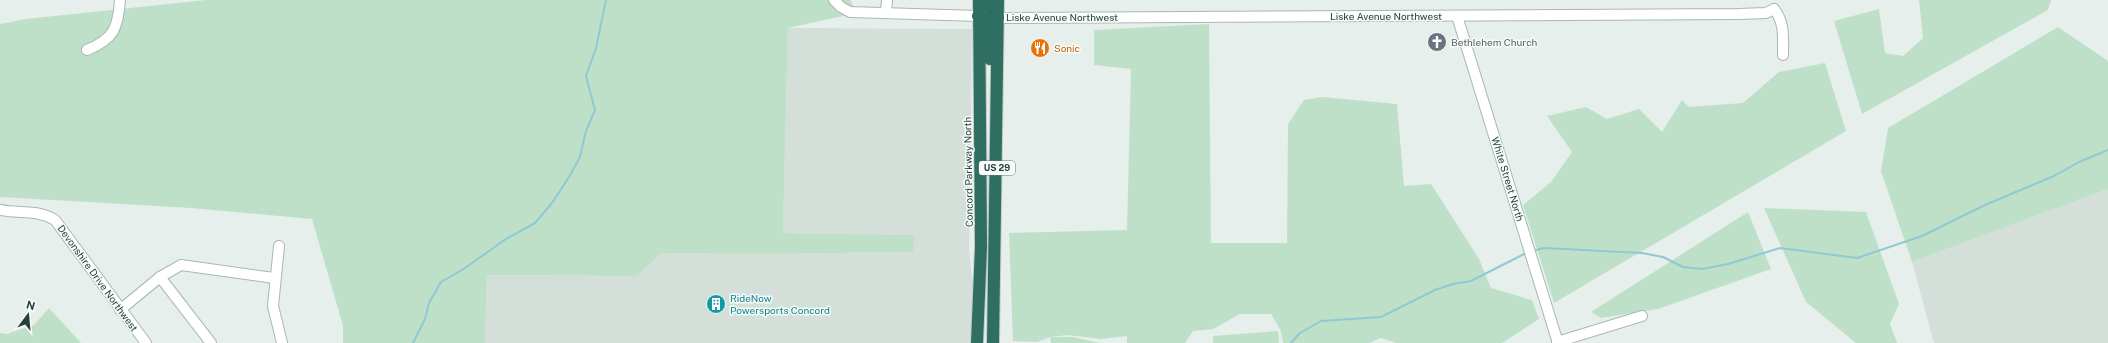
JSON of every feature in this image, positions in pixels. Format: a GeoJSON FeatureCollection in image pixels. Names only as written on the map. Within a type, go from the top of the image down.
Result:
{"type":"FeatureCollection","features":[{"type":"Feature","properties":{"kind":"highway","name":"Concord Parkway North"},"geometry":{"type":"LineString","coordinates":[[977,343],[981,247],[979,0]]}},
{"type":"Feature","properties":{"kind":"highway"},"geometry":{"type":"LineString","coordinates":[[989,0],[990,11],[998,18]]}},
{"type":"Feature","properties":{"kind":"highway","name":"US 29"},"geometry":{"type":"LineString","coordinates":[[993,343],[995,319],[997,206],[998,0]]}},
{"type":"Feature","properties":{"kind":"highway"},"geometry":{"type":"LineString","coordinates":[[978,16],[986,20],[991,94],[997,134]]}},
{"type":"Feature","properties":{"kind":"highway"},"geometry":{"type":"LineString","coordinates":[[981,207],[997,206]]}},
{"type":"Feature","properties":{"kind":"highway"},"geometry":{"type":"LineString","coordinates":[[995,319],[999,343]]}},
{"type":"Feature","properties":{"kind":"street"},"geometry":{"type":"LineString","coordinates":[[87,50],[100,45],[113,33],[116,27],[120,0]]}},
{"type":"Feature","properties":{"kind":"street"},"geometry":{"type":"LineString","coordinates":[[834,0],[841,7],[850,12],[978,16]]}},
{"type":"Feature","properties":{"kind":"street"},"geometry":{"type":"LineString","coordinates":[[886,12],[887,0]]}},
{"type":"Feature","properties":{"kind":"street"},"geometry":{"type":"LineString","coordinates":[[1775,4],[1783,25],[1783,55]]}},
{"type":"Feature","properties":{"kind":"street","name":"Liske Avenue Northwest"},"geometry":{"type":"LineString","coordinates":[[998,18],[1758,14],[1766,13],[1775,4]]}},
{"type":"Feature","properties":{"kind":"street","name":"White Street North"},"geometry":{"type":"LineString","coordinates":[[1457,16],[1558,342]]}},
{"type":"Feature","properties":{"kind":"street","name":"Devonshire Drive Northwest"},"geometry":{"type":"LineString","coordinates":[[0,210],[14,213],[40,213],[55,220],[120,310],[146,343]]}},
{"type":"Feature","properties":{"kind":"street"},"geometry":{"type":"LineString","coordinates":[[279,246],[274,278],[272,306],[282,343]]}},
{"type":"Feature","properties":{"kind":"street"},"geometry":{"type":"LineString","coordinates":[[120,310],[160,278],[181,265],[274,278]]}},
{"type":"Feature","properties":{"kind":"street"},"geometry":{"type":"LineString","coordinates":[[160,278],[211,343]]}},
{"type":"Feature","properties":{"kind":"street"},"geometry":{"type":"LineString","coordinates":[[1558,342],[1642,316]]}},
{"type":"Feature","properties":{"kind":"shaded area"},"geometry":{"type":"Polygon","coordinates":[[[788,28],[972,29],[969,251],[974,295],[971,343],[485,343],[487,275],[637,276],[660,253],[753,254],[913,252],[913,235],[783,233],[788,28]]]}},
{"type":"Feature","properties":{"kind":"shaded area"},"geometry":{"type":"Polygon","coordinates":[[[2108,189],[2108,343],[1934,343],[1912,262],[2108,189]]]}},
{"type":"Feature","properties":{"kind":"green space"},"geometry":{"type":"Polygon","coordinates":[[[206,0],[850,0],[857,13],[788,28],[783,233],[914,235],[913,252],[753,254],[661,253],[637,276],[487,275],[485,343],[343,343],[343,326],[312,219],[191,208],[0,197],[0,24],[26,19],[206,0]]]}},
{"type":"Feature","properties":{"kind":"green space"},"geometry":{"type":"Polygon","coordinates":[[[1919,0],[2051,0],[2048,10],[1862,114],[1834,21],[1879,9],[1885,53],[1903,56],[1923,38],[1919,0]]]}},
{"type":"Feature","properties":{"kind":"green space"},"geometry":{"type":"Polygon","coordinates":[[[1209,24],[1211,243],[1287,243],[1288,124],[1304,100],[1322,97],[1397,104],[1404,186],[1431,184],[1479,259],[1491,288],[1532,300],[1539,319],[1502,343],[1396,343],[1381,338],[1369,343],[1283,343],[1281,331],[1271,314],[1240,314],[1213,329],[1193,331],[1185,343],[1127,343],[1127,336],[1101,339],[1068,335],[1050,337],[1037,342],[1013,341],[1009,233],[1127,230],[1131,69],[1094,65],[1094,30],[1209,24]]]}},
{"type":"Feature","properties":{"kind":"green space"},"geometry":{"type":"Polygon","coordinates":[[[2058,27],[2108,61],[2108,189],[1912,262],[1881,171],[1888,128],[2058,27]]]}},
{"type":"Feature","properties":{"kind":"green space"},"geometry":{"type":"Polygon","coordinates":[[[1825,63],[1846,131],[1554,303],[1523,205],[1551,182],[1572,152],[1547,116],[1586,107],[1607,119],[1639,109],[1662,132],[1682,100],[1689,107],[1743,103],[1779,72],[1825,63]]]}},
{"type":"Feature","properties":{"kind":"green space"},"geometry":{"type":"Polygon","coordinates":[[[1764,208],[1866,212],[1899,304],[1890,324],[1897,343],[1856,343],[1806,302],[1764,208]]]}},
{"type":"Feature","properties":{"kind":"green space"},"geometry":{"type":"Polygon","coordinates":[[[1748,212],[1771,269],[1658,309],[1601,318],[1591,312],[1748,212]]]}},
{"type":"Feature","properties":{"kind":"green space"},"geometry":{"type":"Polygon","coordinates":[[[49,308],[81,343],[0,343],[0,333],[7,334],[34,325],[49,308]]]}},
{"type":"Feature","properties":{"kind":"green space"},"geometry":{"type":"Polygon","coordinates":[[[1278,331],[1279,343],[1213,343],[1213,336],[1278,331]]]}},
{"type":"Feature","properties":{"kind":"green space"},"geometry":{"type":"Polygon","coordinates":[[[1050,337],[1073,337],[1099,343],[1051,343],[1050,337]]]}},
{"type":"Feature","properties":{"kind":"waterway"},"geometry":{"type":"LineString","coordinates":[[413,343],[425,319],[429,303],[441,282],[462,270],[506,239],[535,223],[552,203],[569,177],[580,157],[586,131],[595,110],[586,76],[596,48],[606,0]]}},
{"type":"Feature","properties":{"kind":"waterway"},"geometry":{"type":"LineString","coordinates":[[1536,250],[1544,248],[1642,253],[1663,257],[1683,267],[1702,269],[1728,264],[1780,248],[1857,258],[1922,236],[1985,205],[2054,176],[2079,162],[2108,150]]}},
{"type":"Feature","properties":{"kind":"waterway"},"geometry":{"type":"LineString","coordinates":[[1291,343],[1300,333],[1321,321],[1381,317],[1435,290],[1453,284],[1471,281],[1524,254]]}},
{"type":"Feature","properties":{"kind":"place","name":"Bethlehem Church"},"geometry":{"type":"Point","coordinates":[1437,42]}},
{"type":"Feature","properties":{"kind":"place","name":"Sonic"},"geometry":{"type":"Point","coordinates":[1040,48]}},
{"type":"Feature","properties":{"kind":"place","name":"RideNow Powersports Concord"},"geometry":{"type":"Point","coordinates":[716,304]}}]}
